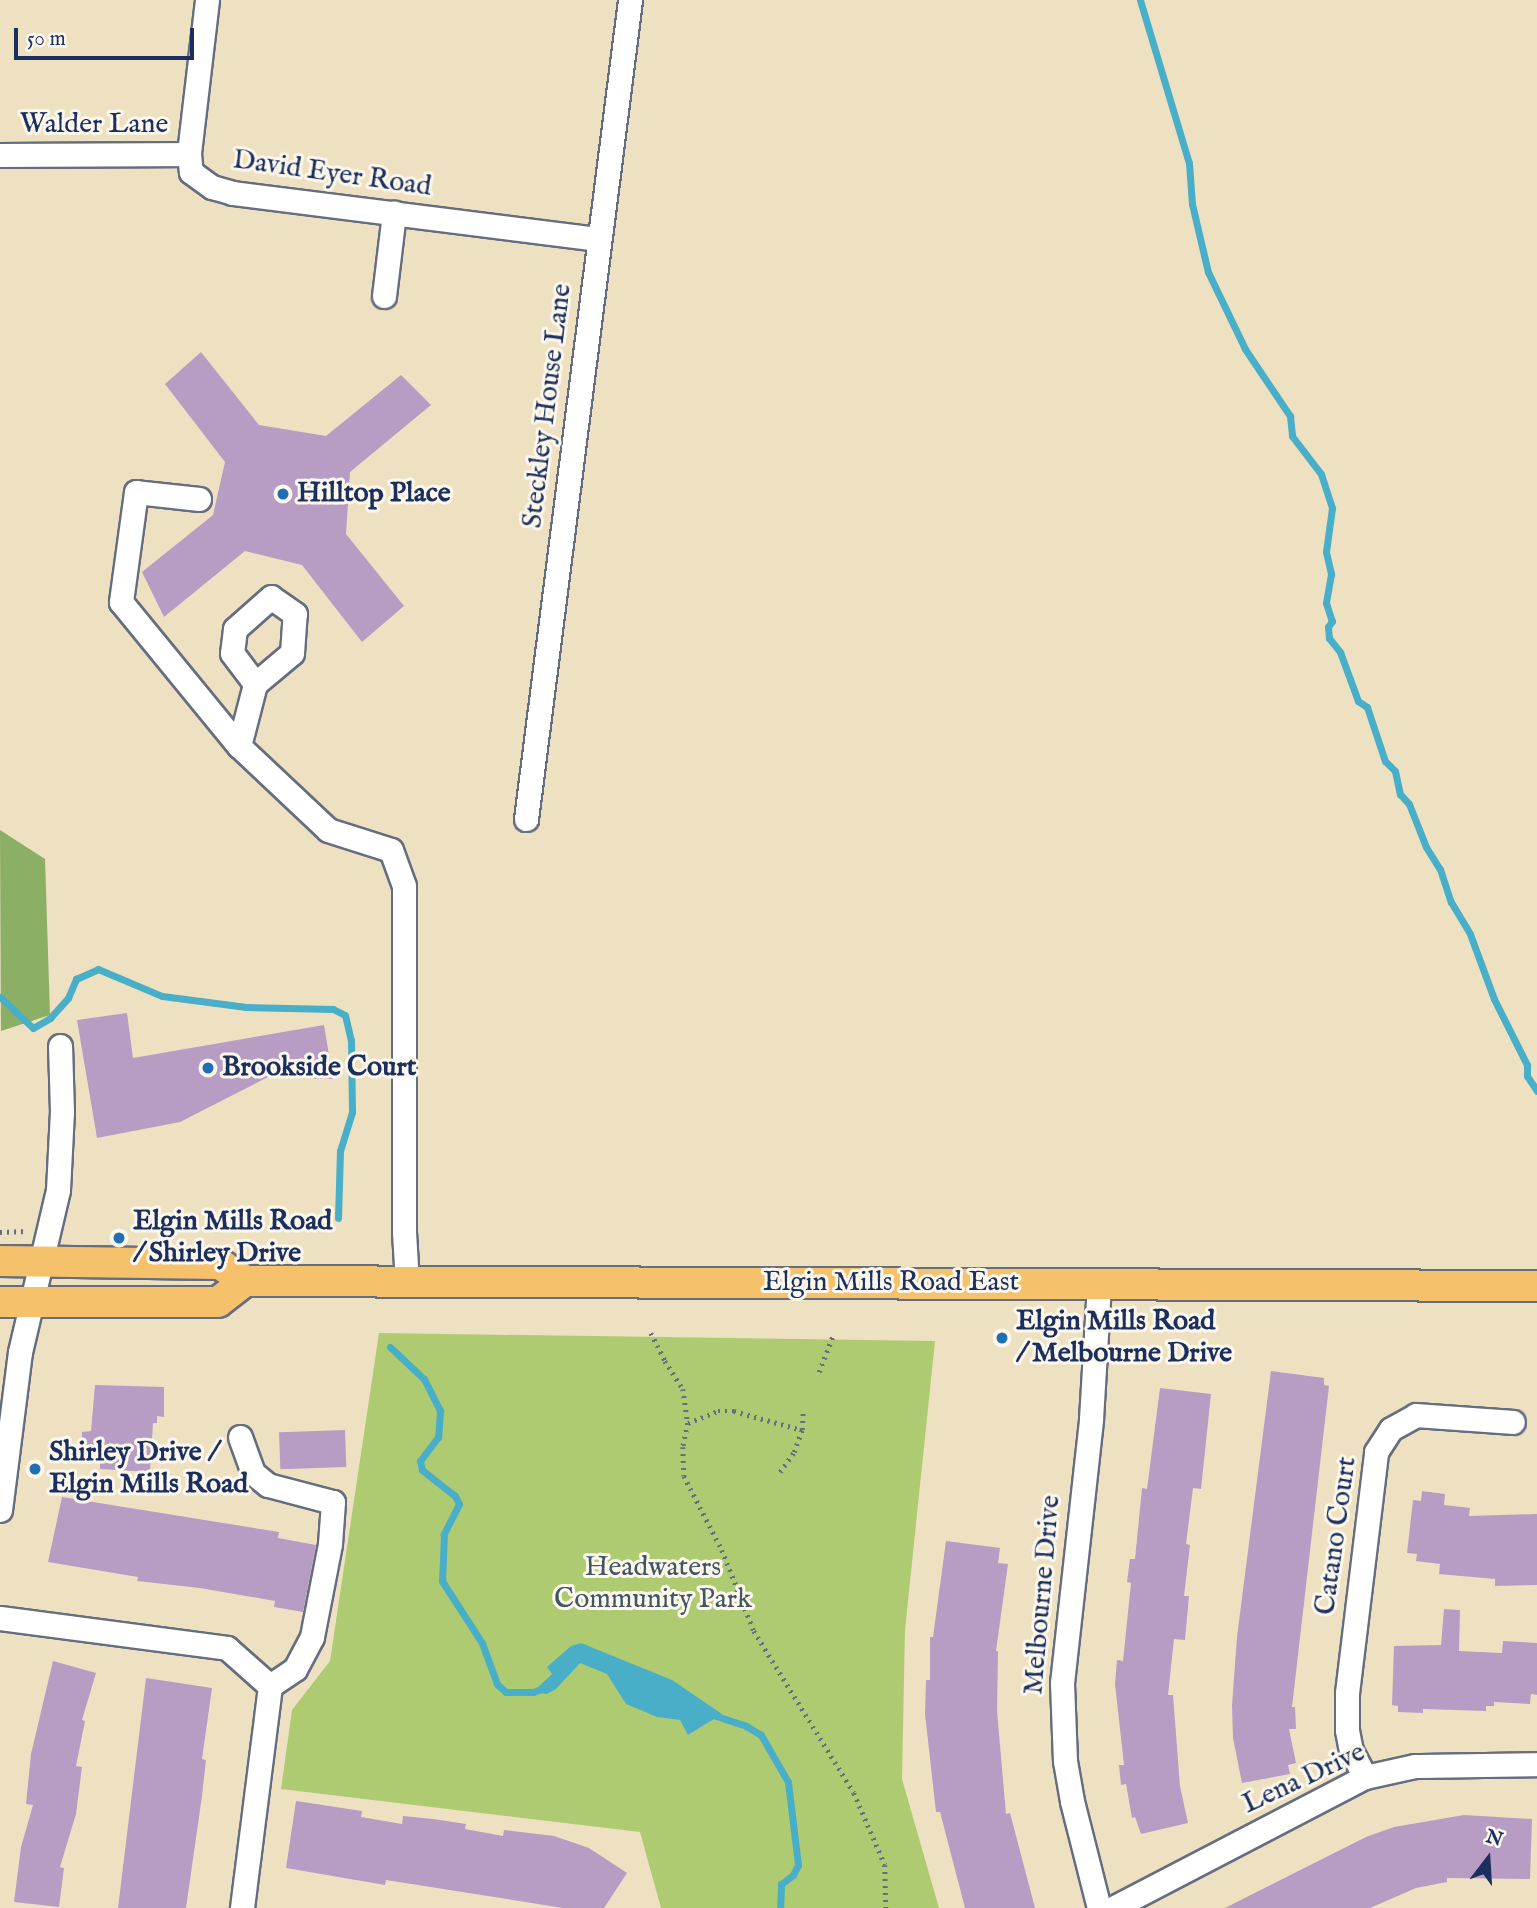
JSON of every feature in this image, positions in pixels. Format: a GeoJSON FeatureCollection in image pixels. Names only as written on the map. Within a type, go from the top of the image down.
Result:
{"type":"FeatureCollection","features":[{"type":"Feature","properties":{"kind":"main road","name":"Elgin Mills Road East"},"geometry":{"type":"LineString","coordinates":[[0,1261],[220,1264],[244,1281],[1537,1286]]}},
{"type":"Feature","properties":{"kind":"main road"},"geometry":{"type":"LineString","coordinates":[[0,1302],[218,1302],[244,1281]]}},
{"type":"Feature","properties":{"kind":"street"},"geometry":{"type":"LineString","coordinates":[[189,154],[207,0]]}},
{"type":"Feature","properties":{"kind":"street","name":"Steckley House Lane"},"geometry":{"type":"LineString","coordinates":[[526,819],[630,0]]}},
{"type":"Feature","properties":{"kind":"street","name":"Walder Lane"},"geometry":{"type":"LineString","coordinates":[[0,155],[189,154]]}},
{"type":"Feature","properties":{"kind":"street","name":"David Eyer Road"},"geometry":{"type":"LineString","coordinates":[[189,154],[191,172],[212,187],[599,239]]}},
{"type":"Feature","properties":{"kind":"street"},"geometry":{"type":"LineString","coordinates":[[384,296],[394,213]]}},
{"type":"Feature","properties":{"kind":"street"},"geometry":{"type":"LineString","coordinates":[[199,499],[136,492],[121,603],[239,746],[328,831],[391,850],[404,886],[404,1218],[407,1282]]}},
{"type":"Feature","properties":{"kind":"street"},"geometry":{"type":"LineString","coordinates":[[239,746],[255,684]]}},
{"type":"Feature","properties":{"kind":"street"},"geometry":{"type":"LineString","coordinates":[[0,1510],[20,1352],[58,1190],[62,1112],[60,1046]]}},
{"type":"Feature","properties":{"kind":"street","name":"Melbourne Drive"},"geometry":{"type":"LineString","coordinates":[[1099,1284],[1091,1419],[1062,1683],[1065,1761],[1072,1801],[1099,1908]]}},
{"type":"Feature","properties":{"kind":"street","name":"Catano Court"},"geometry":{"type":"LineString","coordinates":[[1365,1777],[1351,1751],[1347,1730],[1347,1693],[1377,1452],[1391,1429],[1416,1415],[1513,1422]]}},
{"type":"Feature","properties":{"kind":"street"},"geometry":{"type":"LineString","coordinates":[[240,1437],[253,1473],[268,1485],[333,1502],[330,1545],[312,1637],[295,1669],[270,1686],[242,1908]]}},
{"type":"Feature","properties":{"kind":"street"},"geometry":{"type":"LineString","coordinates":[[0,1618],[227,1648],[270,1686]]}},
{"type":"Feature","properties":{"kind":"street","name":"Lena Drive"},"geometry":{"type":"LineString","coordinates":[[1113,1908],[1365,1777],[1426,1765],[1537,1764]]}},
{"type":"Feature","properties":{"kind":"path"},"geometry":{"type":"LineString","coordinates":[[0,1232],[27,1231]]}},
{"type":"Feature","properties":{"kind":"path"},"geometry":{"type":"LineString","coordinates":[[651,1333],[683,1389],[688,1423],[683,1447],[684,1476],[722,1550],[754,1631],[854,1793],[884,1865],[886,1908]]}},
{"type":"Feature","properties":{"kind":"path"},"geometry":{"type":"LineString","coordinates":[[819,1372],[832,1335]]}},
{"type":"Feature","properties":{"kind":"path"},"geometry":{"type":"LineString","coordinates":[[688,1423],[718,1411],[734,1411],[776,1425],[802,1430]]}},
{"type":"Feature","properties":{"kind":"path"},"geometry":{"type":"LineString","coordinates":[[780,1472],[794,1452],[802,1430],[803,1412]]}},
{"type":"Feature","properties":{"kind":"green space"},"geometry":{"type":"Polygon","coordinates":[[[0,830],[45,859],[50,1015],[1,1031],[0,830]]]}},
{"type":"Feature","properties":{"kind":"green space","name":"Headwaters Community Park"},"geometry":{"type":"Polygon","coordinates":[[[379,1333],[935,1341],[905,1630],[902,1779],[939,1908],[661,1908],[640,1832],[281,1789],[292,1710],[330,1661],[379,1333]]]}},
{"type":"Feature","properties":{"kind":"water"},"geometry":{"type":"Polygon","coordinates":[[[581,1643],[672,1680],[722,1714],[688,1735],[680,1720],[657,1717],[626,1704],[607,1674],[580,1663],[556,1689],[547,1694],[533,1692],[552,1674],[547,1667],[571,1646],[581,1643]]]}},
{"type":"Feature","properties":{"kind":"building","name":"Hilltop Place"},"geometry":{"type":"Polygon","coordinates":[[[201,352],[259,425],[326,436],[401,375],[431,405],[350,472],[346,534],[404,606],[362,642],[302,565],[245,551],[164,617],[142,572],[213,515],[225,462],[165,384],[201,352]]]}},
{"type":"Feature","properties":{"kind":"building","name":"Brookside Court"},"geometry":{"type":"Polygon","coordinates":[[[127,1013],[133,1058],[324,1025],[333,1079],[268,1077],[180,1122],[97,1138],[77,1020],[127,1013]]]}},
{"type":"Feature","properties":{"kind":"building"},"geometry":{"type":"Polygon","coordinates":[[[1271,1371],[1324,1378],[1324,1385],[1329,1386],[1292,1707],[1295,1707],[1296,1729],[1289,1729],[1296,1763],[1288,1765],[1290,1774],[1242,1783],[1233,1738],[1232,1705],[1237,1637],[1271,1371]]]}},
{"type":"Feature","properties":{"kind":"building"},"geometry":{"type":"Polygon","coordinates":[[[95,1385],[164,1387],[164,1417],[157,1416],[157,1423],[153,1423],[150,1472],[100,1469],[100,1456],[81,1455],[82,1432],[91,1431],[95,1385]]]}},
{"type":"Feature","properties":{"kind":"building"},"geometry":{"type":"Polygon","coordinates":[[[1160,1388],[1211,1394],[1201,1489],[1193,1488],[1186,1544],[1190,1545],[1184,1596],[1189,1596],[1185,1640],[1174,1639],[1168,1695],[1173,1695],[1180,1786],[1188,1823],[1141,1834],[1135,1817],[1132,1818],[1126,1784],[1121,1785],[1119,1765],[1124,1765],[1115,1684],[1117,1660],[1123,1661],[1131,1583],[1127,1582],[1130,1559],[1135,1559],[1142,1488],[1147,1489],[1160,1388]]]}},
{"type":"Feature","properties":{"kind":"building"},"geometry":{"type":"Polygon","coordinates":[[[345,1430],[346,1467],[280,1469],[279,1432],[345,1430]]]}},
{"type":"Feature","properties":{"kind":"building"},"geometry":{"type":"Polygon","coordinates":[[[1422,1491],[1445,1494],[1444,1505],[1470,1508],[1469,1516],[1537,1514],[1537,1585],[1495,1586],[1495,1579],[1439,1574],[1440,1564],[1416,1561],[1417,1554],[1407,1553],[1413,1500],[1421,1501],[1422,1491]]]}},
{"type":"Feature","properties":{"kind":"building"},"geometry":{"type":"Polygon","coordinates":[[[62,1497],[279,1532],[278,1538],[316,1545],[303,1612],[274,1607],[275,1601],[200,1588],[137,1581],[138,1577],[48,1562],[62,1497]]]}},
{"type":"Feature","properties":{"kind":"building"},"geometry":{"type":"Polygon","coordinates":[[[946,1541],[1000,1548],[998,1563],[1008,1564],[996,1651],[997,1711],[1006,1814],[1010,1813],[1035,1908],[965,1908],[940,1812],[936,1812],[925,1714],[926,1680],[930,1680],[930,1637],[933,1637],[946,1541]]]}},
{"type":"Feature","properties":{"kind":"building"},"geometry":{"type":"Polygon","coordinates":[[[1444,1609],[1460,1610],[1459,1651],[1502,1653],[1503,1641],[1537,1643],[1537,1695],[1531,1694],[1530,1704],[1494,1702],[1494,1706],[1486,1706],[1486,1711],[1423,1709],[1423,1713],[1398,1712],[1398,1706],[1392,1705],[1394,1646],[1441,1645],[1444,1609]]]}},
{"type":"Feature","properties":{"kind":"building"},"geometry":{"type":"Polygon","coordinates":[[[53,1661],[96,1673],[82,1720],[85,1721],[76,1766],[82,1767],[76,1814],[60,1867],[64,1868],[59,1907],[14,1902],[21,1847],[33,1805],[26,1804],[31,1754],[53,1661]]]}},
{"type":"Feature","properties":{"kind":"building"},"geometry":{"type":"Polygon","coordinates":[[[146,1678],[212,1688],[202,1759],[206,1760],[202,1796],[186,1908],[118,1908],[146,1678]]]}},
{"type":"Feature","properties":{"kind":"building"},"geometry":{"type":"Polygon","coordinates":[[[296,1801],[362,1811],[361,1817],[402,1824],[403,1816],[466,1824],[465,1829],[503,1836],[504,1830],[554,1836],[589,1848],[627,1873],[604,1908],[563,1908],[386,1880],[385,1885],[286,1868],[296,1801]]]}},
{"type":"Feature","properties":{"kind":"building"},"geometry":{"type":"Polygon","coordinates":[[[1464,1815],[1532,1819],[1530,1879],[1447,1878],[1447,1882],[1416,1888],[1370,1908],[1225,1908],[1366,1837],[1394,1827],[1464,1815]]]}},
{"type":"Feature","properties":{"kind":"waterway"},"geometry":{"type":"LineString","coordinates":[[1140,0],[1189,163],[1192,204],[1208,272],[1245,349],[1290,416],[1292,436],[1321,474],[1332,508],[1326,552],[1331,574],[1326,603],[1332,621],[1328,627],[1329,638],[1340,652],[1358,701],[1367,707],[1385,761],[1395,771],[1400,794],[1409,804],[1426,847],[1440,869],[1451,902],[1470,934],[1494,999],[1527,1065],[1527,1076],[1537,1091]]}},
{"type":"Feature","properties":{"kind":"waterway"},"geometry":{"type":"LineString","coordinates":[[0,997],[33,1028],[50,1018],[68,998],[76,979],[98,969],[162,996],[246,1007],[333,1009],[345,1015],[351,1040],[352,1112],[340,1151],[338,1218]]}},
{"type":"Feature","properties":{"kind":"waterway"},"geometry":{"type":"LineString","coordinates":[[390,1347],[424,1379],[440,1411],[438,1437],[420,1461],[422,1470],[455,1496],[459,1504],[444,1534],[442,1581],[482,1643],[497,1684],[506,1692],[533,1692],[541,1689]]}},
{"type":"Feature","properties":{"kind":"waterway"},"geometry":{"type":"LineString","coordinates":[[713,1715],[746,1726],[761,1735],[788,1782],[798,1865],[793,1875],[781,1884],[780,1908]]}},
{"type":"Feature","properties":{"kind":"place","name":"Hilltop Place"},"geometry":{"type":"Point","coordinates":[283,494]}},
{"type":"Feature","properties":{"kind":"place","name":"Brookside Court"},"geometry":{"type":"Point","coordinates":[208,1068]}},
{"type":"Feature","properties":{"kind":"place","name":"Elgin Mills Road / Shirley Drive"},"geometry":{"type":"Point","coordinates":[119,1238]}},
{"type":"Feature","properties":{"kind":"place","name":"Elgin Mills Road / Melbourne Drive"},"geometry":{"type":"Point","coordinates":[1002,1338]}},
{"type":"Feature","properties":{"kind":"place","name":"Shirley Drive / Elgin Mills Road"},"geometry":{"type":"Point","coordinates":[35,1469]}}]}
